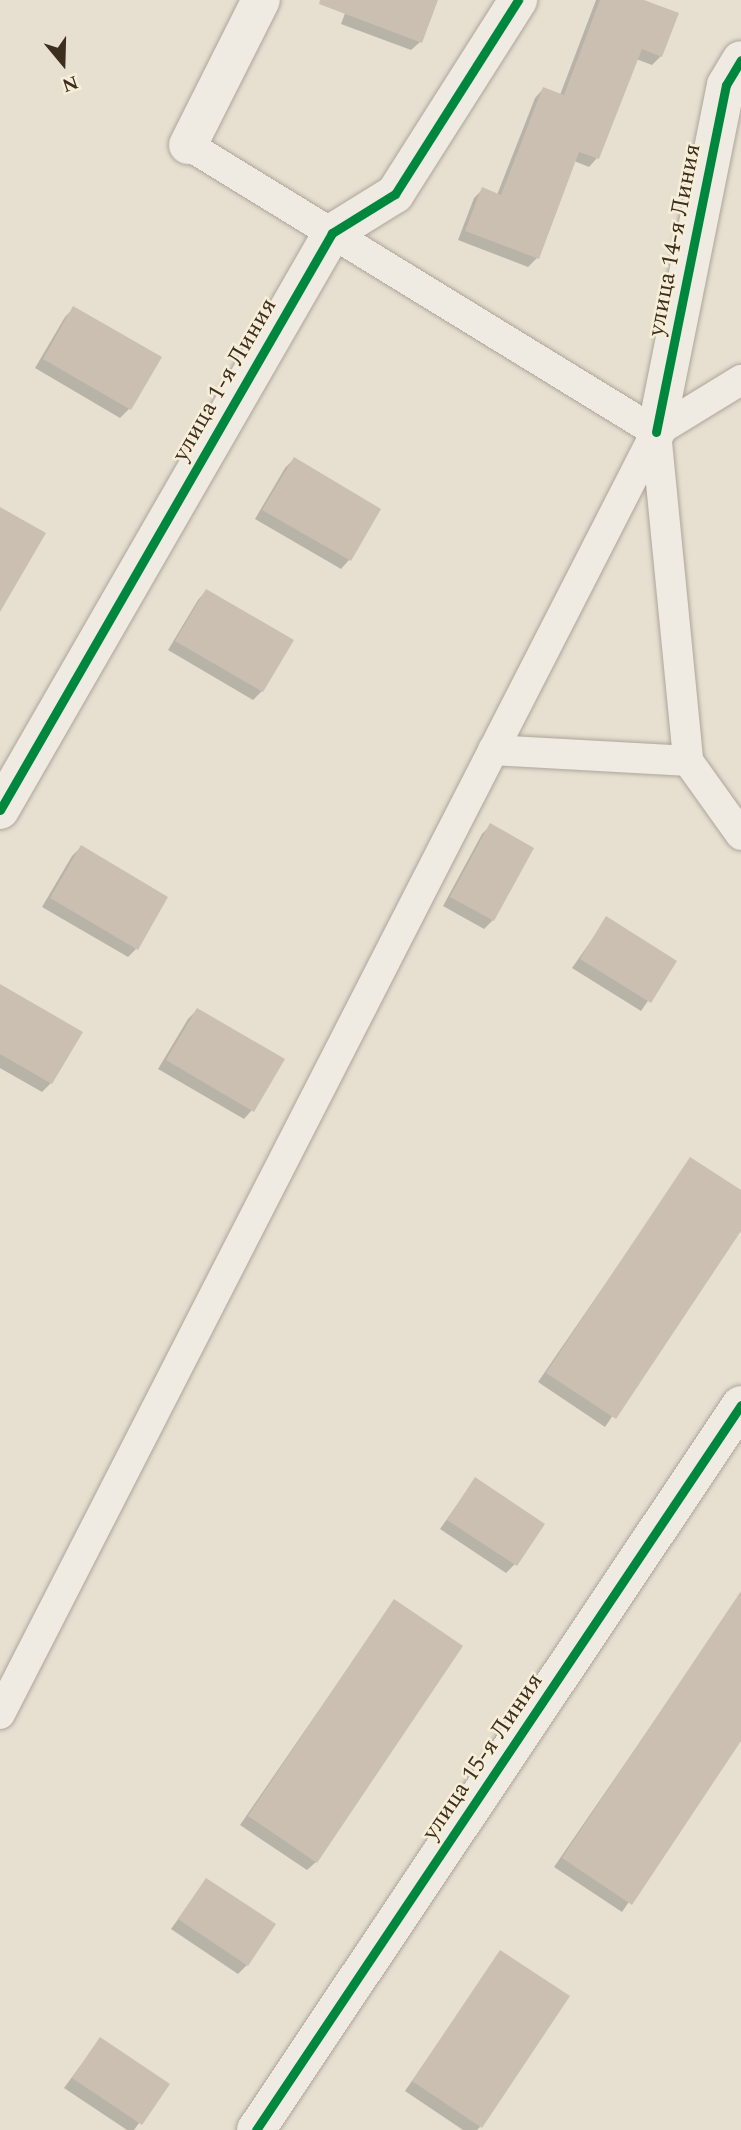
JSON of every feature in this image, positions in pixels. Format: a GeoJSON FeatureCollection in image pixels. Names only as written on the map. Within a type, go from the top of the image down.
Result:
{"type":"FeatureCollection","features":[{"type":"Feature","properties":{"kind":"street"},"geometry":{"type":"LineString","coordinates":[[188,145],[261,0]]}},
{"type":"Feature","properties":{"kind":"street","name":"улица 1-я Линия"},"geometry":{"type":"LineString","coordinates":[[0,810],[332,233],[395,194],[518,0]]}},
{"type":"Feature","properties":{"kind":"street","name":"улица 14-я Линия"},"geometry":{"type":"LineString","coordinates":[[656,432],[726,85],[741,60]]}},
{"type":"Feature","properties":{"kind":"street","name":"улица 15-я Линия"},"geometry":{"type":"LineString","coordinates":[[256,2130],[741,1405]]}},
{"type":"Feature","properties":{"kind":"lane"},"geometry":{"type":"LineString","coordinates":[[188,145],[656,432]]}},
{"type":"Feature","properties":{"kind":"lane"},"geometry":{"type":"LineString","coordinates":[[0,1714],[656,432],[741,380]]}},
{"type":"Feature","properties":{"kind":"lane"},"geometry":{"type":"LineString","coordinates":[[656,432],[688,761],[741,835]]}},
{"type":"Feature","properties":{"kind":"lane"},"geometry":{"type":"LineString","coordinates":[[493,750],[688,761]]}},
{"type":"Feature","properties":{"kind":"building"},"geometry":{"type":"Polygon","coordinates":[[[320,0],[438,0],[422,43],[319,4],[320,0]]]}},
{"type":"Feature","properties":{"kind":"building"},"geometry":{"type":"Polygon","coordinates":[[[600,0],[644,0],[679,13],[662,57],[642,49],[599,159],[579,152],[539,259],[465,231],[482,187],[501,195],[543,87],[564,95],[600,0]]]}},
{"type":"Feature","properties":{"kind":"building"},"geometry":{"type":"Polygon","coordinates":[[[73,306],[162,357],[131,410],[43,359],[73,306]]]}},
{"type":"Feature","properties":{"kind":"building"},"geometry":{"type":"Polygon","coordinates":[[[294,457],[381,509],[351,561],[262,510],[294,457]]]}},
{"type":"Feature","properties":{"kind":"building"},"geometry":{"type":"Polygon","coordinates":[[[0,507],[46,533],[0,612],[0,507]]]}},
{"type":"Feature","properties":{"kind":"building"},"geometry":{"type":"Polygon","coordinates":[[[206,589],[294,640],[263,692],[175,641],[206,589]]]}},
{"type":"Feature","properties":{"kind":"building"},"geometry":{"type":"Polygon","coordinates":[[[490,823],[534,848],[494,921],[450,897],[490,823]]]}},
{"type":"Feature","properties":{"kind":"building"},"geometry":{"type":"Polygon","coordinates":[[[81,845],[168,897],[138,950],[50,898],[81,845]]]}},
{"type":"Feature","properties":{"kind":"building"},"geometry":{"type":"Polygon","coordinates":[[[606,916],[677,961],[651,1003],[580,959],[606,916]]]}},
{"type":"Feature","properties":{"kind":"building"},"geometry":{"type":"Polygon","coordinates":[[[0,984],[83,1032],[52,1084],[0,1054],[0,984]]]}},
{"type":"Feature","properties":{"kind":"building"},"geometry":{"type":"Polygon","coordinates":[[[197,1008],[285,1059],[254,1112],[166,1060],[197,1008]]]}},
{"type":"Feature","properties":{"kind":"building"},"geometry":{"type":"Polygon","coordinates":[[[690,1157],[741,1190],[741,1231],[616,1419],[546,1373],[690,1157]]]}},
{"type":"Feature","properties":{"kind":"building"},"geometry":{"type":"Polygon","coordinates":[[[475,1477],[545,1524],[517,1566],[447,1520],[475,1477]]]}},
{"type":"Feature","properties":{"kind":"building"},"geometry":{"type":"Polygon","coordinates":[[[741,1591],[741,1741],[632,1905],[562,1858],[741,1591]]]}},
{"type":"Feature","properties":{"kind":"building"},"geometry":{"type":"Polygon","coordinates":[[[394,1599],[463,1646],[317,1863],[248,1816],[394,1599]]]}},
{"type":"Feature","properties":{"kind":"building"},"geometry":{"type":"Polygon","coordinates":[[[206,1878],[276,1924],[248,1966],[178,1919],[206,1878]]]}},
{"type":"Feature","properties":{"kind":"building"},"geometry":{"type":"Polygon","coordinates":[[[500,1950],[570,1996],[482,2128],[412,2081],[500,1950]]]}},
{"type":"Feature","properties":{"kind":"building"},"geometry":{"type":"Polygon","coordinates":[[[100,2037],[170,2084],[142,2125],[72,2078],[100,2037]]]}},
{"type":"Feature","properties":{"kind":"cycle path"},"geometry":{"type":"LineString","coordinates":[[0,810],[332,233],[395,194],[518,0]]}},
{"type":"Feature","properties":{"kind":"cycle path"},"geometry":{"type":"LineString","coordinates":[[656,432],[726,85],[741,60]]}},
{"type":"Feature","properties":{"kind":"cycle path"},"geometry":{"type":"LineString","coordinates":[[256,2130],[741,1405]]}}]}
